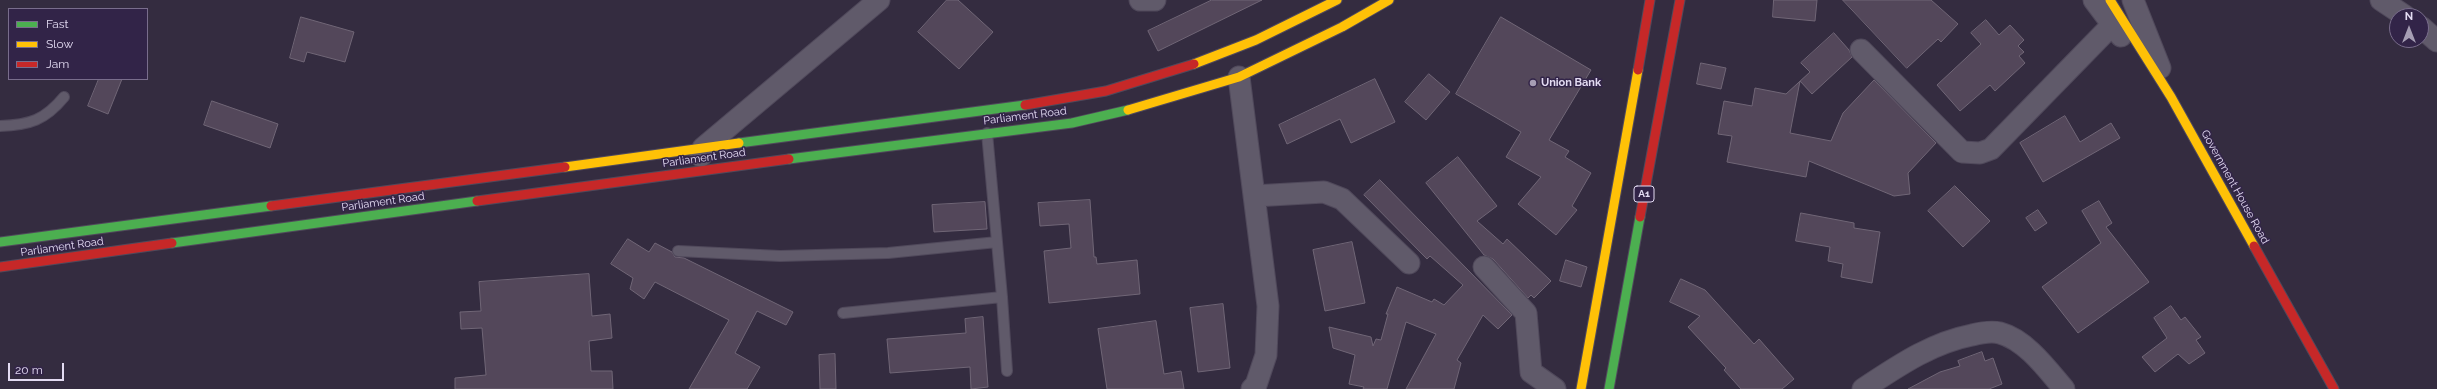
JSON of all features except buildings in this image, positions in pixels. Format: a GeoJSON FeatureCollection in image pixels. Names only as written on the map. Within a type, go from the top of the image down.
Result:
{"type":"FeatureCollection","features":[{"type":"Feature","properties":{"kind":"main road","name":"Parliament Road"},"geometry":{"type":"LineString","coordinates":[[0,242],[1041,103],[1114,89],[1191,66],[1261,38],[1337,0]]}},
{"type":"Feature","properties":{"kind":"main road","name":"Parliament Road"},"geometry":{"type":"LineString","coordinates":[[0,267],[696,171],[1072,123],[1139,107],[1239,77],[1342,27],[1389,0]]}},
{"type":"Feature","properties":{"kind":"main road"},"geometry":{"type":"LineString","coordinates":[[1581,389],[1650,0]]}},
{"type":"Feature","properties":{"kind":"main road","name":"A1"},"geometry":{"type":"LineString","coordinates":[[1609,389],[1680,0]]}},
{"type":"Feature","properties":{"kind":"main road","name":"Government House Road"},"geometry":{"type":"LineString","coordinates":[[2110,0],[2171,97],[2334,389]]}},
{"type":"Feature","properties":{"kind":"street"},"geometry":{"type":"LineString","coordinates":[[696,171],[703,148],[879,0]]}},
{"type":"Feature","properties":{"kind":"street"},"geometry":{"type":"LineString","coordinates":[[1140,0],[1155,0]]}},
{"type":"Feature","properties":{"kind":"street"},"geometry":{"type":"LineString","coordinates":[[2094,0],[2112,25],[2171,97]]}},
{"type":"Feature","properties":{"kind":"street"},"geometry":{"type":"LineString","coordinates":[[2133,0],[2171,97]]}},
{"type":"Feature","properties":{"kind":"street"},"geometry":{"type":"LineString","coordinates":[[2382,0],[2394,8]]}},
{"type":"Feature","properties":{"kind":"street"},"geometry":{"type":"LineString","coordinates":[[1861,50],[1962,152],[1980,154],[1991,150],[2112,25]]}},
{"type":"Feature","properties":{"kind":"street"},"geometry":{"type":"LineString","coordinates":[[2429,34],[2437,40]]}},
{"type":"Feature","properties":{"kind":"street"},"geometry":{"type":"LineString","coordinates":[[1239,77],[1268,306],[1266,355],[1256,385],[1252,389]]}},
{"type":"Feature","properties":{"kind":"street"},"geometry":{"type":"LineString","coordinates":[[1254,196],[1324,192],[1342,199],[1409,263]]}},
{"type":"Feature","properties":{"kind":"street"},"geometry":{"type":"LineString","coordinates":[[1484,267],[1526,313],[1531,372],[1555,389]]}},
{"type":"Feature","properties":{"kind":"street"},"geometry":{"type":"LineString","coordinates":[[1864,389],[1915,355],[1949,340],[1979,333],[2000,333],[2037,357],[2064,389]]}},
{"type":"Feature","properties":{"kind":"lane"},"geometry":{"type":"LineString","coordinates":[[0,126],[22,125],[41,118],[54,109],[64,97]]}},
{"type":"Feature","properties":{"kind":"lane"},"geometry":{"type":"LineString","coordinates":[[986,133],[1002,297],[1007,371]]}},
{"type":"Feature","properties":{"kind":"lane"},"geometry":{"type":"LineString","coordinates":[[678,251],[787,256],[888,253],[997,242]]}},
{"type":"Feature","properties":{"kind":"lane"},"geometry":{"type":"LineString","coordinates":[[843,313],[1002,297]]}},
{"type":"Feature","properties":{"kind":"traffic: fast"},"geometry":{"type":"LineString","coordinates":[[739,143],[1025,105]]}},
{"type":"Feature","properties":{"kind":"traffic: fast"},"geometry":{"type":"LineString","coordinates":[[789,159],[1072,123],[1128,110]]}},
{"type":"Feature","properties":{"kind":"traffic: fast"},"geometry":{"type":"LineString","coordinates":[[172,243],[477,201]]}},
{"type":"Feature","properties":{"kind":"traffic: fast"},"geometry":{"type":"LineString","coordinates":[[0,242],[271,206]]}},
{"type":"Feature","properties":{"kind":"traffic: fast"},"geometry":{"type":"LineString","coordinates":[[1609,389],[1640,217]]}},
{"type":"Feature","properties":{"kind":"traffic: slow"},"geometry":{"type":"LineString","coordinates":[[1194,64],[1256,40],[1337,0]]}},
{"type":"Feature","properties":{"kind":"traffic: slow"},"geometry":{"type":"LineString","coordinates":[[1128,110],[1239,77],[1342,27],[1389,0]]}},
{"type":"Feature","properties":{"kind":"traffic: slow"},"geometry":{"type":"LineString","coordinates":[[2110,0],[2171,97],[2254,246]]}},
{"type":"Feature","properties":{"kind":"traffic: slow"},"geometry":{"type":"LineString","coordinates":[[1581,389],[1638,70]]}},
{"type":"Feature","properties":{"kind":"traffic: slow"},"geometry":{"type":"LineString","coordinates":[[565,167],[739,143]]}},
{"type":"Feature","properties":{"kind":"traffic: jam"},"geometry":{"type":"LineString","coordinates":[[1638,70],[1650,0]]}},
{"type":"Feature","properties":{"kind":"traffic: jam"},"geometry":{"type":"LineString","coordinates":[[1640,217],[1680,0]]}},
{"type":"Feature","properties":{"kind":"traffic: jam"},"geometry":{"type":"LineString","coordinates":[[1025,105],[1106,91],[1194,64]]}},
{"type":"Feature","properties":{"kind":"traffic: jam"},"geometry":{"type":"LineString","coordinates":[[477,201],[789,159]]}},
{"type":"Feature","properties":{"kind":"traffic: jam"},"geometry":{"type":"LineString","coordinates":[[271,206],[565,167]]}},
{"type":"Feature","properties":{"kind":"traffic: jam"},"geometry":{"type":"LineString","coordinates":[[0,267],[172,243]]}},
{"type":"Feature","properties":{"kind":"traffic: jam"},"geometry":{"type":"LineString","coordinates":[[2254,246],[2334,389]]}},
{"type":"Feature","properties":{"kind":"place","name":"Union Bank"},"geometry":{"type":"Point","coordinates":[1533,83]}}]}
